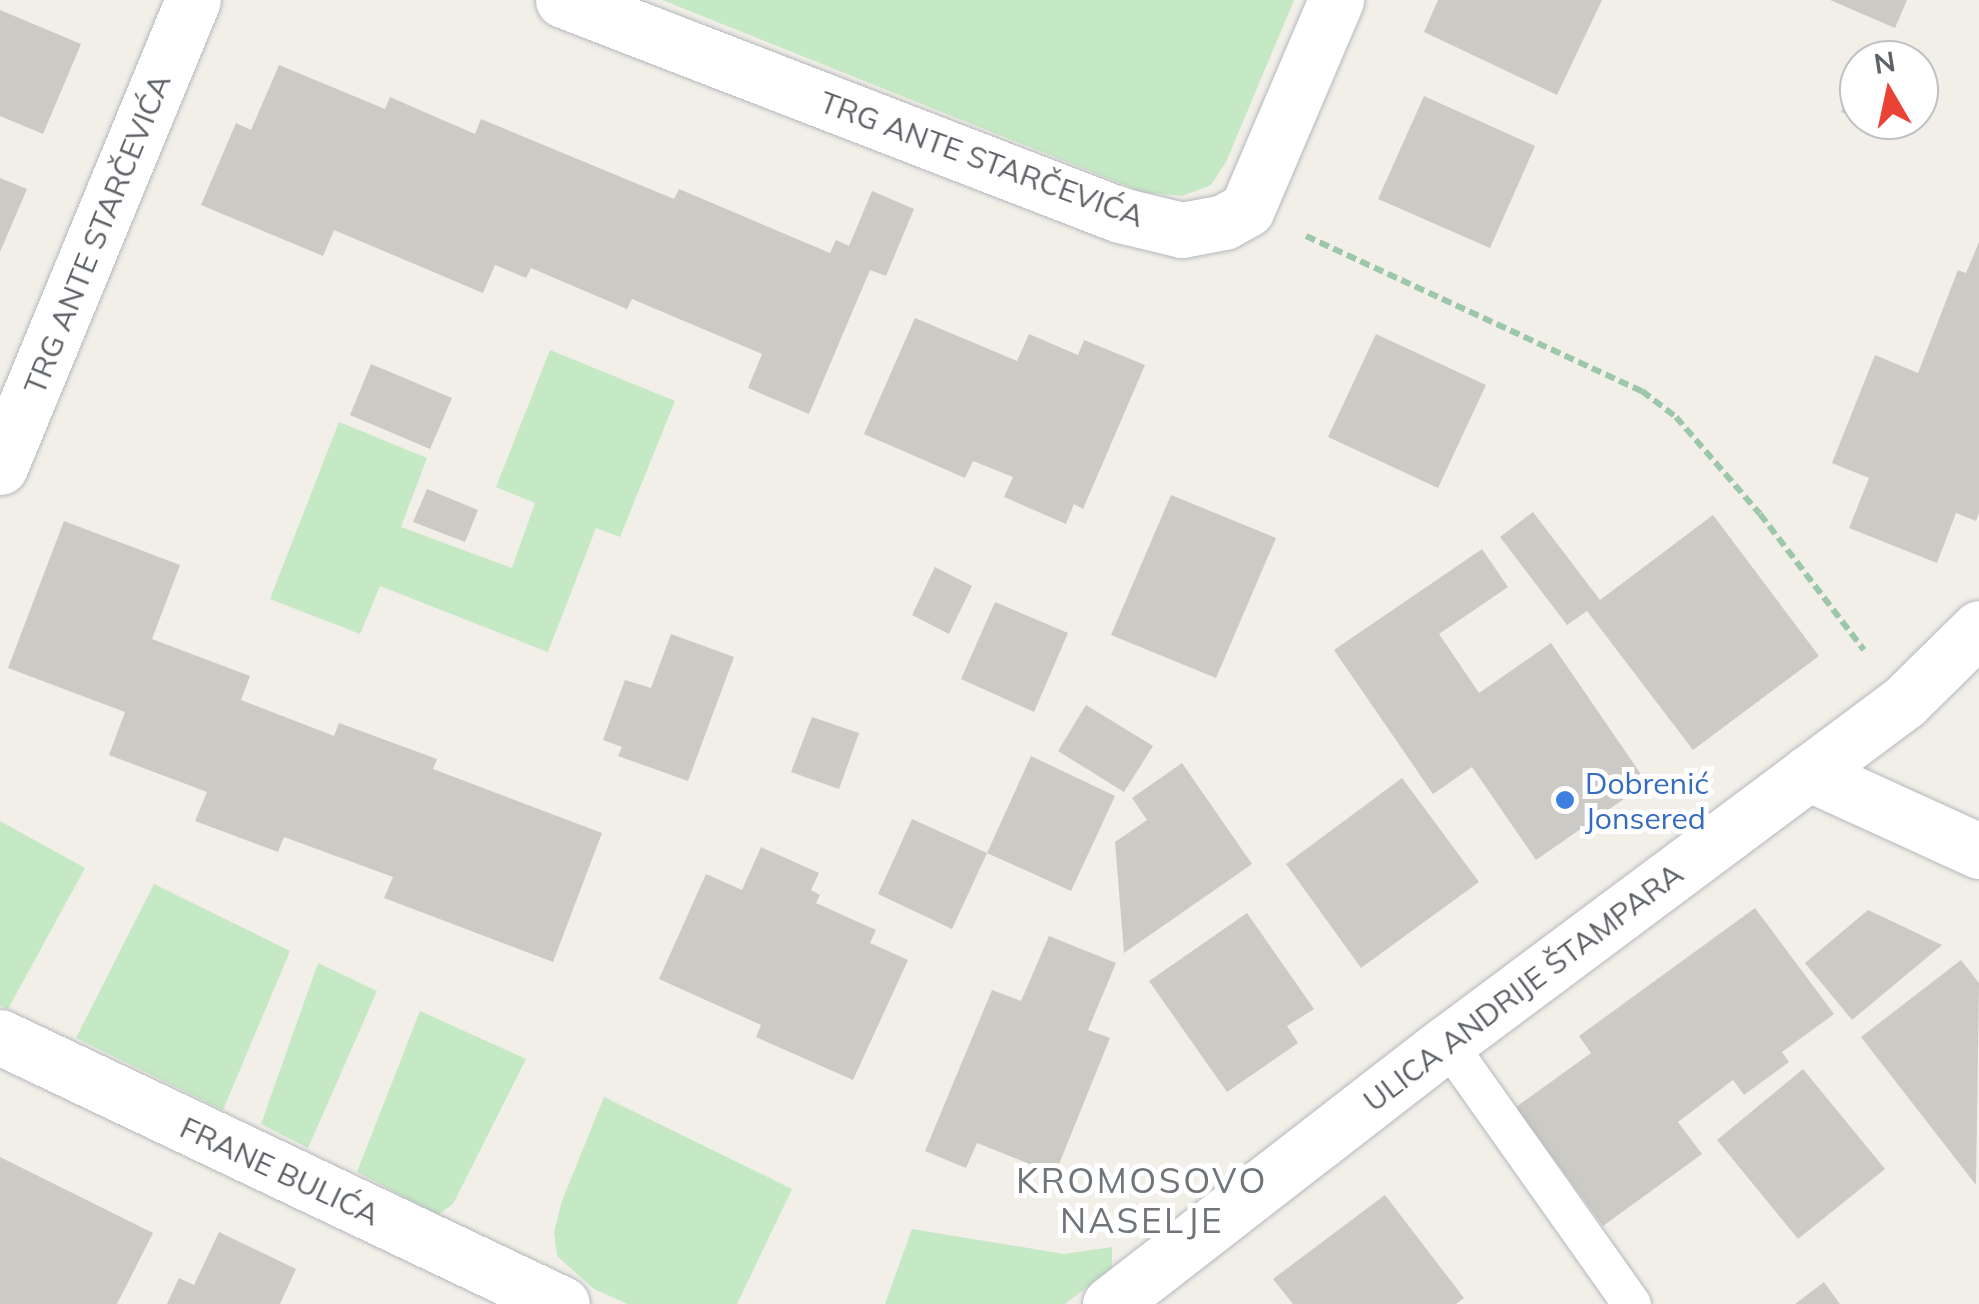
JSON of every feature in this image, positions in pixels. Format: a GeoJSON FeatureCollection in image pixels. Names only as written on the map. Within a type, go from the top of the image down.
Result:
{"type":"FeatureCollection","features":[{"type":"Feature","properties":{"kind":"street","name":"TRG ANTE STARČEVIĆA"},"geometry":{"type":"LineString","coordinates":[[0,467],[193,0]]}},
{"type":"Feature","properties":{"kind":"street","name":"TRG ANTE STARČEVIĆA"},"geometry":{"type":"LineString","coordinates":[[562,0],[1120,216],[1182,230],[1224,222],[1247,209]]}},
{"type":"Feature","properties":{"kind":"street"},"geometry":{"type":"LineString","coordinates":[[1247,209],[1336,0]]}},
{"type":"Feature","properties":{"kind":"street","name":"ULICA ANDRIJE ŠTAMPARA"},"geometry":{"type":"LineString","coordinates":[[1110,1304],[1447,1042],[1904,702],[1979,628]]}},
{"type":"Feature","properties":{"kind":"street"},"geometry":{"type":"LineString","coordinates":[[1808,773],[1979,851]]}},
{"type":"Feature","properties":{"kind":"street","name":"FRANE BULIĆA"},"geometry":{"type":"LineString","coordinates":[[0,1037],[562,1304]]}},
{"type":"Feature","properties":{"kind":"lane"},"geometry":{"type":"LineString","coordinates":[[1447,1042],[1632,1304]]}},
{"type":"Feature","properties":{"kind":"path"},"geometry":{"type":"LineString","coordinates":[[1247,209],[1642,390],[1676,417],[1760,514],[1904,702]]}},
{"type":"Feature","properties":{"kind":"green space"},"geometry":{"type":"Polygon","coordinates":[[[662,0],[1294,0],[1226,162],[1211,185],[1182,196],[1142,192],[662,0]]]}},
{"type":"Feature","properties":{"kind":"green space"},"geometry":{"type":"Polygon","coordinates":[[[550,350],[675,401],[620,537],[596,528],[548,652],[380,586],[360,634],[270,599],[339,422],[427,458],[401,527],[512,568],[535,503],[496,487],[550,350]]]}},
{"type":"Feature","properties":{"kind":"green space"},"geometry":{"type":"Polygon","coordinates":[[[0,821],[85,868],[8,1009],[0,1005],[0,821]]]}},
{"type":"Feature","properties":{"kind":"green space"},"geometry":{"type":"Polygon","coordinates":[[[154,884],[290,951],[223,1110],[76,1038],[154,884]]]}},
{"type":"Feature","properties":{"kind":"green space"},"geometry":{"type":"Polygon","coordinates":[[[318,963],[377,991],[308,1148],[261,1124],[318,963]]]}},
{"type":"Feature","properties":{"kind":"green space"},"geometry":{"type":"Polygon","coordinates":[[[420,1011],[526,1059],[453,1204],[438,1215],[357,1172],[420,1011]]]}},
{"type":"Feature","properties":{"kind":"green space"},"geometry":{"type":"Polygon","coordinates":[[[604,1097],[792,1189],[737,1304],[628,1304],[594,1289],[557,1256],[554,1232],[562,1201],[604,1097]]]}},
{"type":"Feature","properties":{"kind":"green space"},"geometry":{"type":"Polygon","coordinates":[[[912,1229],[1064,1254],[1112,1247],[1112,1268],[1065,1304],[885,1304],[912,1229]]]}},
{"type":"Feature","properties":{"kind":"building"},"geometry":{"type":"Polygon","coordinates":[[[1438,0],[1602,0],[1557,95],[1424,32],[1438,0]]]}},
{"type":"Feature","properties":{"kind":"building"},"geometry":{"type":"Polygon","coordinates":[[[1830,0],[1907,0],[1895,28],[1830,0]]]}},
{"type":"Feature","properties":{"kind":"building"},"geometry":{"type":"Polygon","coordinates":[[[0,10],[81,44],[43,134],[0,116],[0,10]]]}},
{"type":"Feature","properties":{"kind":"building"},"geometry":{"type":"Polygon","coordinates":[[[279,65],[385,109],[390,97],[475,134],[481,119],[674,199],[679,189],[830,253],[836,240],[849,246],[872,191],[914,209],[886,276],[870,270],[809,414],[748,388],[762,354],[632,299],[627,309],[531,268],[526,278],[495,265],[483,293],[334,230],[323,256],[201,205],[236,123],[251,130],[279,65]]]}},
{"type":"Feature","properties":{"kind":"building"},"geometry":{"type":"Polygon","coordinates":[[[1424,96],[1535,146],[1490,248],[1378,199],[1424,96]]]}},
{"type":"Feature","properties":{"kind":"building"},"geometry":{"type":"Polygon","coordinates":[[[0,178],[27,189],[0,252],[0,178]]]}},
{"type":"Feature","properties":{"kind":"building"},"geometry":{"type":"Polygon","coordinates":[[[1979,242],[1979,513],[1976,521],[1956,513],[1937,563],[1849,528],[1869,478],[1832,463],[1875,355],[1918,373],[1958,270],[1966,273],[1979,242]]]}},
{"type":"Feature","properties":{"kind":"building"},"geometry":{"type":"Polygon","coordinates":[[[915,318],[1017,361],[1029,334],[1078,355],[1084,340],[1145,365],[1083,509],[1074,504],[1066,524],[1004,497],[1013,477],[973,461],[965,478],[864,434],[915,318]]]}},
{"type":"Feature","properties":{"kind":"building"},"geometry":{"type":"Polygon","coordinates":[[[1376,334],[1486,385],[1438,488],[1328,437],[1376,334]]]}},
{"type":"Feature","properties":{"kind":"building"},"geometry":{"type":"Polygon","coordinates":[[[371,364],[452,398],[430,449],[350,415],[371,364]]]}},
{"type":"Feature","properties":{"kind":"building"},"geometry":{"type":"Polygon","coordinates":[[[427,489],[478,510],[465,542],[413,522],[427,489]]]}},
{"type":"Feature","properties":{"kind":"building"},"geometry":{"type":"Polygon","coordinates":[[[1171,495],[1276,538],[1216,678],[1111,635],[1171,495]]]}},
{"type":"Feature","properties":{"kind":"building"},"geometry":{"type":"Polygon","coordinates":[[[1533,512],[1600,600],[1713,515],[1819,656],[1693,750],[1587,611],[1567,625],[1500,537],[1533,512]]]}},
{"type":"Feature","properties":{"kind":"building"},"geometry":{"type":"Polygon","coordinates":[[[64,521],[180,565],[152,639],[250,676],[241,700],[334,736],[339,723],[437,759],[433,769],[602,833],[553,962],[384,898],[393,877],[284,837],[278,852],[195,821],[207,792],[109,755],[125,712],[8,668],[64,521]]]}},
{"type":"Feature","properties":{"kind":"building"},"geometry":{"type":"Polygon","coordinates":[[[1482,549],[1508,587],[1439,634],[1479,693],[1551,643],[1647,783],[1536,860],[1472,767],[1433,794],[1334,650],[1482,549]]]}},
{"type":"Feature","properties":{"kind":"building"},"geometry":{"type":"Polygon","coordinates":[[[935,567],[972,586],[949,634],[912,615],[935,567]]]}},
{"type":"Feature","properties":{"kind":"building"},"geometry":{"type":"Polygon","coordinates":[[[995,602],[1068,633],[1034,712],[961,679],[995,602]]]}},
{"type":"Feature","properties":{"kind":"building"},"geometry":{"type":"Polygon","coordinates":[[[671,634],[734,657],[688,781],[618,756],[622,747],[603,740],[625,680],[651,688],[671,634]]]}},
{"type":"Feature","properties":{"kind":"building"},"geometry":{"type":"Polygon","coordinates":[[[1086,705],[1153,746],[1124,792],[1058,751],[1086,705]]]}},
{"type":"Feature","properties":{"kind":"building"},"geometry":{"type":"Polygon","coordinates":[[[812,717],[859,733],[839,789],[791,772],[812,717]]]}},
{"type":"Feature","properties":{"kind":"building"},"geometry":{"type":"Polygon","coordinates":[[[1031,756],[1115,796],[1071,891],[987,853],[1031,756]]]}},
{"type":"Feature","properties":{"kind":"building"},"geometry":{"type":"Polygon","coordinates":[[[1182,763],[1252,864],[1124,953],[1115,842],[1147,820],[1132,798],[1182,763]]]}},
{"type":"Feature","properties":{"kind":"building"},"geometry":{"type":"Polygon","coordinates":[[[1402,778],[1479,882],[1361,968],[1286,864],[1402,778]]]}},
{"type":"Feature","properties":{"kind":"building"},"geometry":{"type":"Polygon","coordinates":[[[912,819],[987,853],[952,929],[878,894],[912,819]]]}},
{"type":"Feature","properties":{"kind":"building"},"geometry":{"type":"Polygon","coordinates":[[[761,847],[819,873],[811,890],[820,895],[816,903],[876,930],[870,943],[908,960],[853,1080],[756,1037],[761,1025],[659,979],[706,874],[742,890],[761,847]]]}},
{"type":"Feature","properties":{"kind":"building"},"geometry":{"type":"Polygon","coordinates":[[[1755,908],[1834,1014],[1782,1052],[1789,1062],[1744,1095],[1733,1080],[1678,1122],[1702,1154],[1603,1226],[1516,1107],[1591,1053],[1579,1036],[1755,908]]]}},
{"type":"Feature","properties":{"kind":"building"},"geometry":{"type":"Polygon","coordinates":[[[1868,910],[1942,945],[1852,1020],[1805,963],[1868,910]]]}},
{"type":"Feature","properties":{"kind":"building"},"geometry":{"type":"Polygon","coordinates":[[[1247,913],[1314,1009],[1287,1026],[1298,1043],[1227,1092],[1149,981],[1247,913]]]}},
{"type":"Feature","properties":{"kind":"building"},"geometry":{"type":"Polygon","coordinates":[[[1049,936],[1116,963],[1088,1030],[1110,1038],[1055,1174],[977,1143],[966,1168],[925,1151],[992,990],[1021,1001],[1049,936]]]}},
{"type":"Feature","properties":{"kind":"building"},"geometry":{"type":"Polygon","coordinates":[[[1961,960],[1979,983],[1976,1185],[1861,1037],[1961,960]]]}},
{"type":"Feature","properties":{"kind":"building"},"geometry":{"type":"Polygon","coordinates":[[[1803,1069],[1885,1169],[1798,1239],[1717,1140],[1803,1069]]]}},
{"type":"Feature","properties":{"kind":"building"},"geometry":{"type":"Polygon","coordinates":[[[0,1157],[153,1233],[117,1304],[0,1304],[0,1157]]]}},
{"type":"Feature","properties":{"kind":"building"},"geometry":{"type":"Polygon","coordinates":[[[1385,1195],[1464,1298],[1456,1304],[1293,1304],[1273,1279],[1385,1195]]]}},
{"type":"Feature","properties":{"kind":"building"},"geometry":{"type":"Polygon","coordinates":[[[219,1232],[296,1269],[280,1304],[167,1304],[179,1278],[194,1285],[219,1232]]]}},
{"type":"Feature","properties":{"kind":"building"},"geometry":{"type":"Polygon","coordinates":[[[1824,1282],[1840,1304],[1795,1304],[1824,1282]]]}},
{"type":"Feature","properties":{"kind":"place","name":"Dobrenić Jonsered"},"geometry":{"type":"Point","coordinates":[1565,800]}},
{"type":"Feature","properties":{"kind":"district","name":"KROMOSOVO NASELJE"},"geometry":{"type":"Point","coordinates":[1142,1200]}}]}
